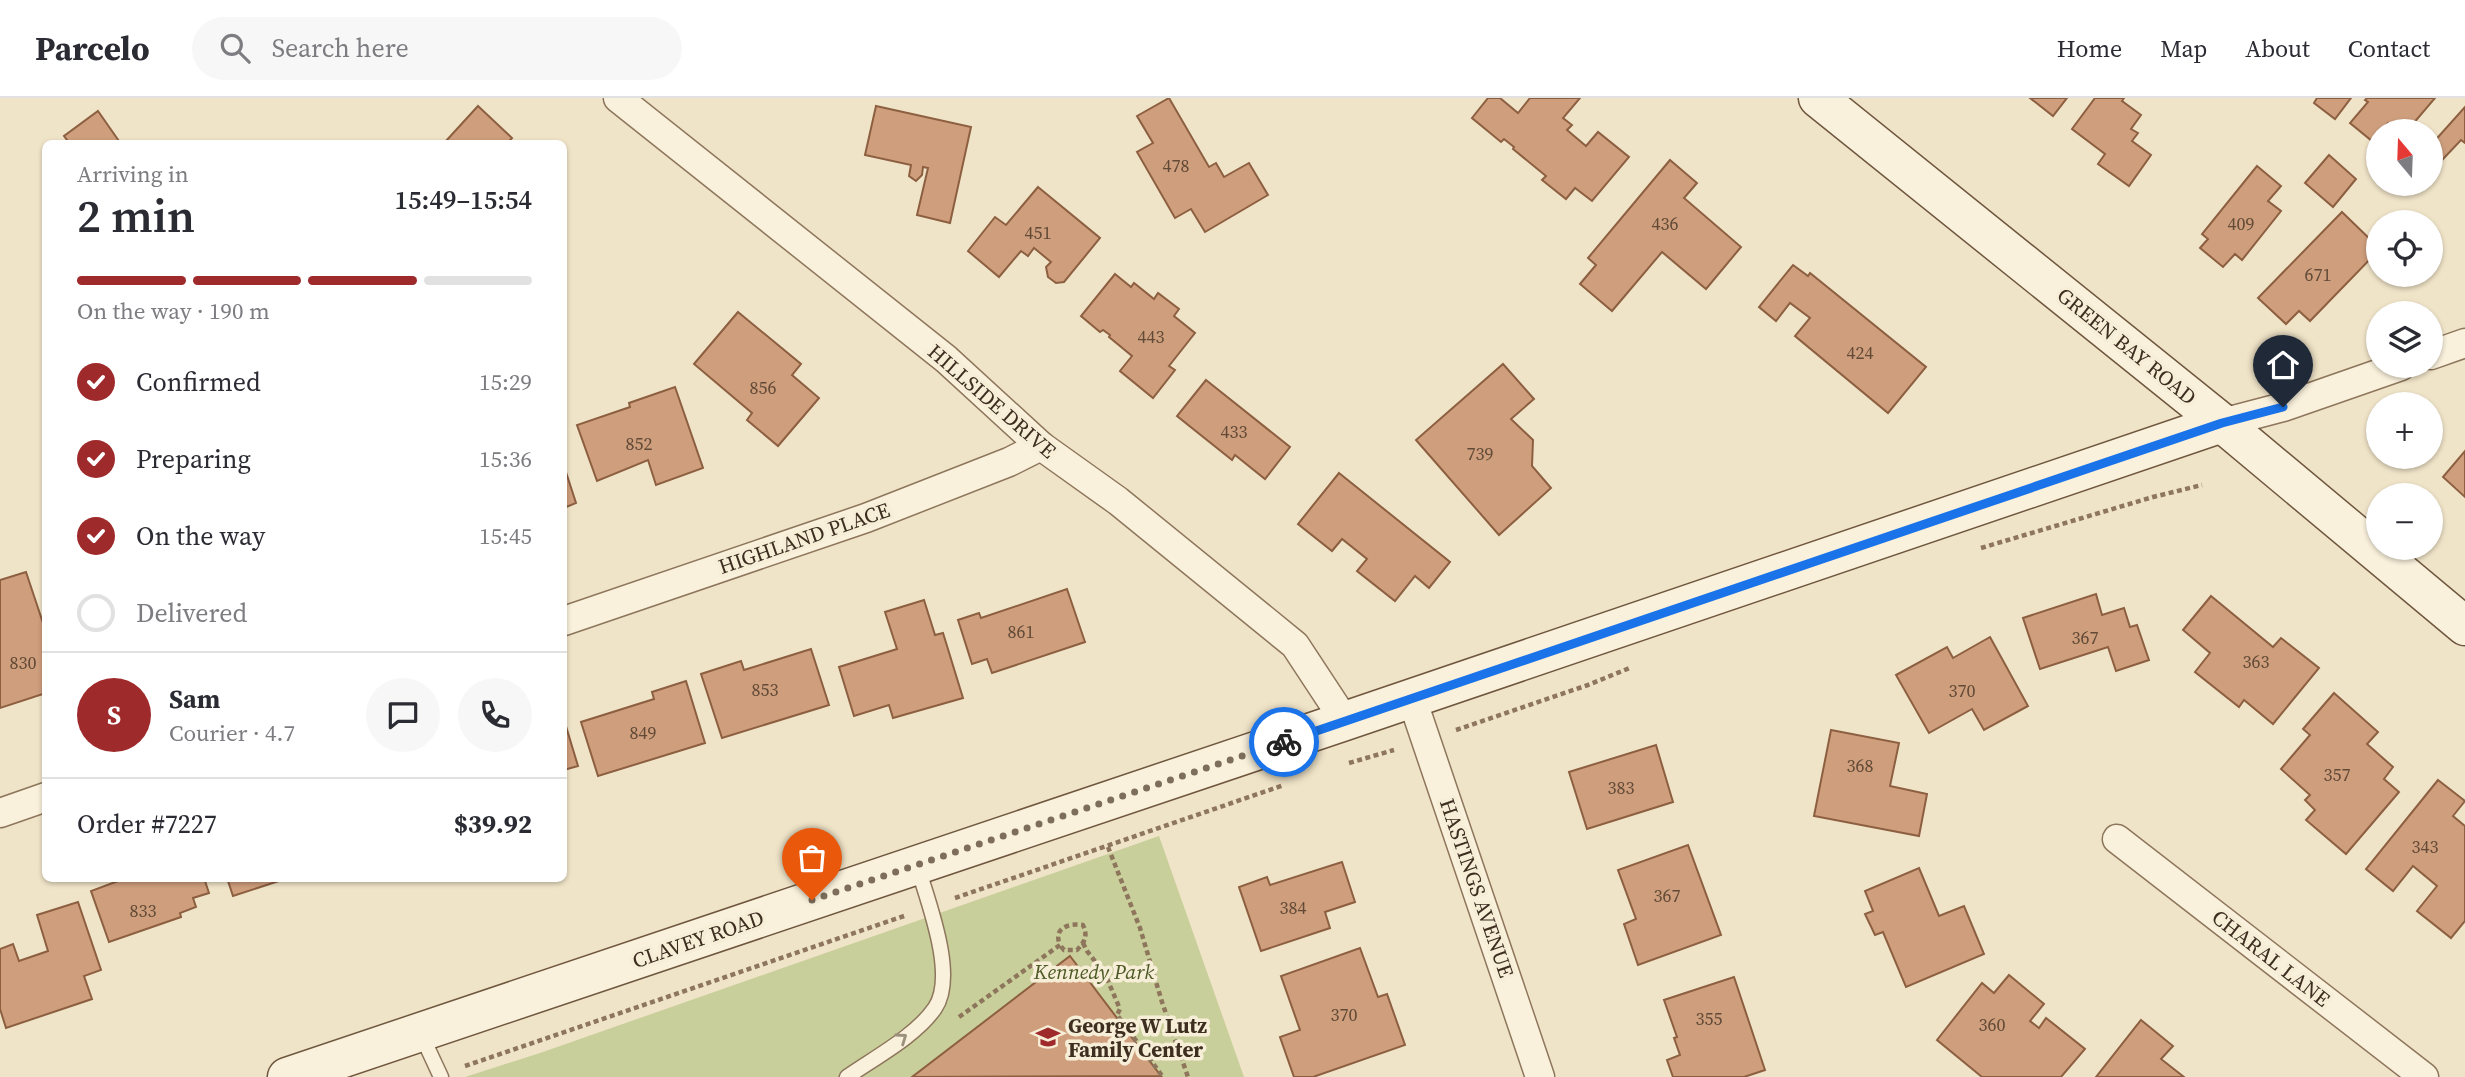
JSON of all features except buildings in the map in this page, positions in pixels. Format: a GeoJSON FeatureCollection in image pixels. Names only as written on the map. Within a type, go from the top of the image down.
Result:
{"type":"FeatureCollection","features":[{"type":"Feature","properties":{"kind":"main road","name":"GREEN BAY ROAD"},"geometry":{"type":"LineString","coordinates":[[1818,98],[2222,423],[2465,626]]}},
{"type":"Feature","properties":{"kind":"main road","name":"CLAVEY ROAD"},"geometry":{"type":"LineString","coordinates":[[287,1077],[1412,699],[2222,423]]}},
{"type":"Feature","properties":{"kind":"street","name":"HILLSIDE DRIVE"},"geometry":{"type":"LineString","coordinates":[[618,98],[946,359],[1041,446],[1118,501],[1295,645],[1346,721]]}},
{"type":"Feature","properties":{"kind":"street"},"geometry":{"type":"LineString","coordinates":[[2443,351],[2465,343]]}},
{"type":"Feature","properties":{"kind":"street"},"geometry":{"type":"LineString","coordinates":[[2222,423],[2283,407],[2366,378]]}},
{"type":"Feature","properties":{"kind":"street","name":"HIGHLAND PLACE"},"geometry":{"type":"LineString","coordinates":[[567,620],[866,518],[1009,462],[1041,446]]}},
{"type":"Feature","properties":{"kind":"street","name":"HASTINGS AVENUE"},"geometry":{"type":"LineString","coordinates":[[1412,699],[1540,1077]]}},
{"type":"Feature","properties":{"kind":"street"},"geometry":{"type":"LineString","coordinates":[[0,813],[42,798]]}},
{"type":"Feature","properties":{"kind":"street","name":"CHARAL LANE"},"geometry":{"type":"LineString","coordinates":[[2118,839],[2424,1077]]}},
{"type":"Feature","properties":{"kind":"lane"},"geometry":{"type":"LineString","coordinates":[[847,1077],[915,1029],[936,1007],[942,992],[944,977],[936,928],[917,865]]}},
{"type":"Feature","properties":{"kind":"lane"},"geometry":{"type":"LineString","coordinates":[[420,1032],[441,1077]]}},
{"type":"Feature","properties":{"kind":"path"},"geometry":{"type":"LineString","coordinates":[[1338,766],[1383,753]]}},
{"type":"Feature","properties":{"kind":"path"},"geometry":{"type":"LineString","coordinates":[[956,898],[1287,784]]}},
{"type":"Feature","properties":{"kind":"path"},"geometry":{"type":"LineString","coordinates":[[1108,847],[1140,928],[1188,1077]]}},
{"type":"Feature","properties":{"kind":"path"},"geometry":{"type":"LineString","coordinates":[[471,1063],[897,919]]}},
{"type":"Feature","properties":{"kind":"path"},"geometry":{"type":"LineString","coordinates":[[1070,925],[1083,925],[1086,932],[1083,943],[1077,950],[1064,950],[1060,945],[1058,931],[1070,925]]}},
{"type":"Feature","properties":{"kind":"path"},"geometry":{"type":"LineString","coordinates":[[1083,943],[1105,974],[1120,1009],[1116,1015],[1163,1077]]}},
{"type":"Feature","properties":{"kind":"path"},"geometry":{"type":"LineString","coordinates":[[950,1024],[1060,945]]}},
{"type":"Feature","properties":{"kind":"green space","name":"Kennedy Park"},"geometry":{"type":"Polygon","coordinates":[[[1159,836],[1244,1077],[465,1077],[540,1053],[1159,836]]]}},
{"type":"Feature","properties":{"kind":"way so far"},"geometry":{"type":"LineString","coordinates":[[812,900],[1284,742]]}},
{"type":"Feature","properties":{"kind":"place","name":"George W Lutz Family Center"},"geometry":{"type":"Point","coordinates":[1048,1037]}},
{"type":"Feature","properties":{"kind":"route"},"geometry":{"type":"LineString","coordinates":[[1284,742],[2222,423],[2283,407]]}}]}
